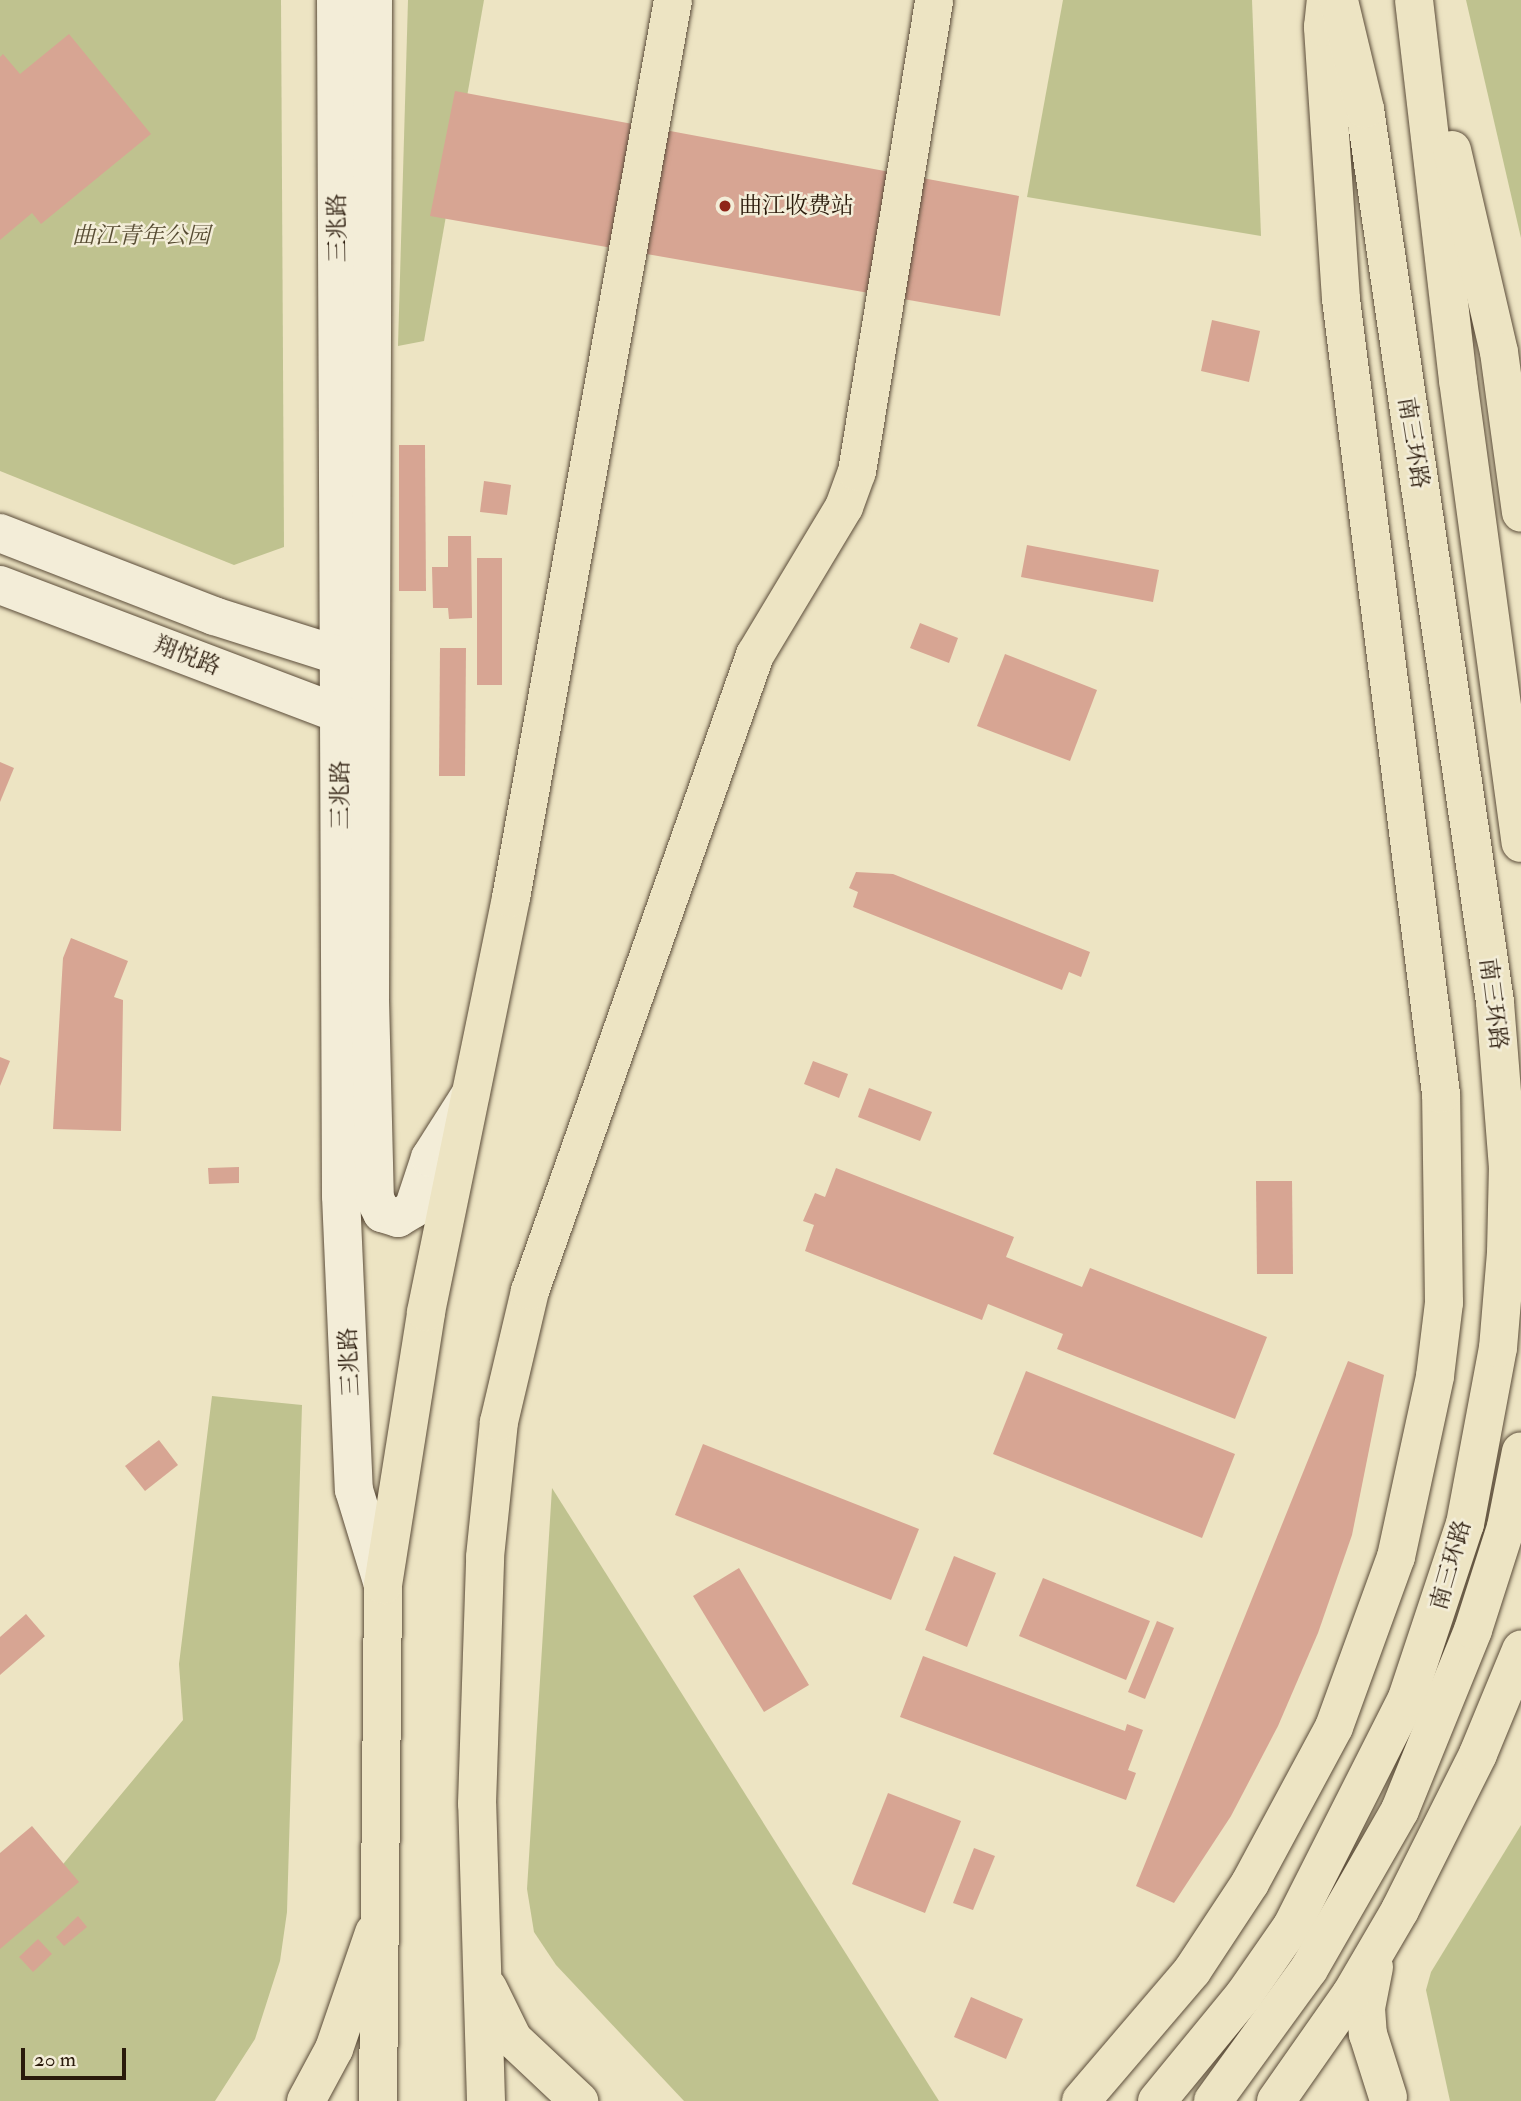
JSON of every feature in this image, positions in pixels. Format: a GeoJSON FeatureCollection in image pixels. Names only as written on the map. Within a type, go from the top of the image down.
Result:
{"type":"FeatureCollection","features":[{"type":"Feature","properties":{"kind":"main road"},"geometry":{"type":"LineString","coordinates":[[378,2101],[382,1907],[383,1585],[426,1312],[471,1094],[639,205],[673,0]]}},
{"type":"Feature","properties":{"kind":"main road"},"geometry":{"type":"LineString","coordinates":[[486,2101],[477,1804],[485,1557],[489,1486],[514,1356],[530,1291],[755,655],[844,507],[857,472],[895,258],[934,0]]}},
{"type":"Feature","properties":{"kind":"main road"},"geometry":{"type":"LineString","coordinates":[[1081,2101],[1192,1971],[1250,1883],[1334,1727],[1396,1557],[1435,1376],[1444,1303],[1441,1094],[1341,299],[1323,27],[1326,0]]}},
{"type":"Feature","properties":{"kind":"main road","name":"南三环路"},"geometry":{"type":"LineString","coordinates":[[1157,2101],[1244,1995],[1292,1926],[1407,1698],[1465,1524],[1498,1348],[1508,1168],[1503,1083],[1365,109],[1338,0]]}},
{"type":"Feature","properties":{"kind":"main road"},"geometry":{"type":"LineString","coordinates":[[1415,0],[1458,380],[1521,843]]}},
{"type":"Feature","properties":{"kind":"main road"},"geometry":{"type":"LineString","coordinates":[[1415,0],[1499,352],[1521,512]]}},
{"type":"Feature","properties":{"kind":"main road","name":"南三环路"},"geometry":{"type":"LineString","coordinates":[[1213,2101],[1309,1969],[1401,1810],[1473,1630],[1506,1527],[1521,1451]]}},
{"type":"Feature","properties":{"kind":"main road"},"geometry":{"type":"LineString","coordinates":[[1276,2101],[1351,1994],[1393,1923],[1446,1824],[1521,1650]]}},
{"type":"Feature","properties":{"kind":"main road"},"geometry":{"type":"LineString","coordinates":[[306,2101],[334,2049],[382,1907]]}},
{"type":"Feature","properties":{"kind":"main road"},"geometry":{"type":"LineString","coordinates":[[1389,2100],[1368,2034],[1366,2008],[1369,1983],[1393,1923]]}},
{"type":"Feature","properties":{"kind":"main road"},"geometry":{"type":"LineString","coordinates":[[480,1946],[488,1987],[513,2039],[579,2101]]}},
{"type":"Feature","properties":{"kind":"street","name":"三兆路"},"geometry":{"type":"LineString","coordinates":[[336,0],[358,662]]}},
{"type":"Feature","properties":{"kind":"street","name":"三兆路"},"geometry":{"type":"LineString","coordinates":[[373,0],[357,721],[341,1196],[354,1490],[383,1585]]}},
{"type":"Feature","properties":{"kind":"street","name":"翔悦路"},"geometry":{"type":"LineString","coordinates":[[0,533],[214,616],[358,662]]}},
{"type":"Feature","properties":{"kind":"street","name":"翔悦路"},"geometry":{"type":"LineString","coordinates":[[0,585],[357,721]]}},
{"type":"Feature","properties":{"kind":"street","name":"三兆路"},"geometry":{"type":"LineString","coordinates":[[357,721],[370,999],[375,1199],[382,1213],[398,1218],[413,1209],[429,1158],[471,1094]]}},
{"type":"Feature","properties":{"kind":"green space","name":"曲江青年公园"},"geometry":{"type":"Polygon","coordinates":[[[0,0],[281,0],[284,547],[234,565],[0,471],[0,0]]]}},
{"type":"Feature","properties":{"kind":"green space"},"geometry":{"type":"Polygon","coordinates":[[[408,0],[484,0],[424,341],[398,346],[408,0]]]}},
{"type":"Feature","properties":{"kind":"green space"},"geometry":{"type":"Polygon","coordinates":[[[1063,0],[1252,0],[1261,236],[1027,197],[1063,0]]]}},
{"type":"Feature","properties":{"kind":"green space"},"geometry":{"type":"Polygon","coordinates":[[[1466,0],[1521,0],[1521,238],[1466,0]]]}},
{"type":"Feature","properties":{"kind":"green space"},"geometry":{"type":"Polygon","coordinates":[[[212,1396],[302,1405],[287,1912],[280,1961],[255,2039],[215,2101],[0,2101],[0,1940],[183,1720],[179,1664],[212,1396]]]}},
{"type":"Feature","properties":{"kind":"green space"},"geometry":{"type":"Polygon","coordinates":[[[552,1488],[939,2101],[684,2101],[556,1965],[534,1932],[527,1889],[552,1488]]]}},
{"type":"Feature","properties":{"kind":"green space"},"geometry":{"type":"Polygon","coordinates":[[[1521,1825],[1521,2101],[1450,2101],[1426,1990],[1431,1972],[1521,1825]]]}},
{"type":"Feature","properties":{"kind":"building"},"geometry":{"type":"Polygon","coordinates":[[[69,34],[151,134],[41,224],[32,213],[0,240],[0,57],[3,54],[20,74],[69,34]]]}},
{"type":"Feature","properties":{"kind":"building","name":"曲江收费站"},"geometry":{"type":"Polygon","coordinates":[[[455,91],[1019,196],[1000,316],[430,216],[455,91]]]}},
{"type":"Feature","properties":{"kind":"building"},"geometry":{"type":"Polygon","coordinates":[[[1212,320],[1260,331],[1249,382],[1201,371],[1212,320]]]}},
{"type":"Feature","properties":{"kind":"building"},"geometry":{"type":"Polygon","coordinates":[[[399,445],[425,445],[426,591],[399,591],[399,445]]]}},
{"type":"Feature","properties":{"kind":"building"},"geometry":{"type":"Polygon","coordinates":[[[484,481],[511,485],[507,515],[480,512],[484,481]]]}},
{"type":"Feature","properties":{"kind":"building"},"geometry":{"type":"Polygon","coordinates":[[[448,536],[471,536],[472,618],[449,619],[448,608],[433,608],[432,567],[448,567],[448,536]]]}},
{"type":"Feature","properties":{"kind":"building"},"geometry":{"type":"Polygon","coordinates":[[[1027,545],[1159,570],[1153,602],[1021,577],[1027,545]]]}},
{"type":"Feature","properties":{"kind":"building"},"geometry":{"type":"Polygon","coordinates":[[[477,558],[502,558],[502,685],[477,685],[477,558]]]}},
{"type":"Feature","properties":{"kind":"building"},"geometry":{"type":"Polygon","coordinates":[[[920,623],[958,638],[949,663],[910,648],[920,623]]]}},
{"type":"Feature","properties":{"kind":"building"},"geometry":{"type":"Polygon","coordinates":[[[440,648],[466,648],[465,776],[439,776],[440,648]]]}},
{"type":"Feature","properties":{"kind":"building"},"geometry":{"type":"Polygon","coordinates":[[[1005,654],[1097,690],[1070,761],[977,726],[1005,654]]]}},
{"type":"Feature","properties":{"kind":"building"},"geometry":{"type":"Polygon","coordinates":[[[0,762],[14,768],[0,802],[0,762]]]}},
{"type":"Feature","properties":{"kind":"building"},"geometry":{"type":"Polygon","coordinates":[[[856,872],[893,874],[1090,952],[1081,977],[1069,972],[1062,990],[853,907],[858,892],[849,888],[856,872]]]}},
{"type":"Feature","properties":{"kind":"building"},"geometry":{"type":"Polygon","coordinates":[[[71,938],[128,961],[114,997],[123,1000],[121,1131],[53,1129],[63,958],[71,938]]]}},
{"type":"Feature","properties":{"kind":"building"},"geometry":{"type":"Polygon","coordinates":[[[0,1057],[10,1061],[0,1086],[0,1057]]]}},
{"type":"Feature","properties":{"kind":"building"},"geometry":{"type":"Polygon","coordinates":[[[813,1061],[848,1074],[839,1098],[804,1084],[813,1061]]]}},
{"type":"Feature","properties":{"kind":"building"},"geometry":{"type":"Polygon","coordinates":[[[869,1088],[932,1112],[920,1141],[858,1117],[869,1088]]]}},
{"type":"Feature","properties":{"kind":"building"},"geometry":{"type":"Polygon","coordinates":[[[239,1167],[239,1183],[209,1184],[208,1168],[239,1167]]]}},
{"type":"Feature","properties":{"kind":"building"},"geometry":{"type":"Polygon","coordinates":[[[836,1168],[1014,1237],[1006,1257],[1082,1287],[1090,1268],[1267,1337],[1235,1419],[1057,1349],[1063,1334],[988,1304],[982,1320],[805,1251],[814,1225],[803,1221],[815,1193],[825,1197],[836,1168]]]}},
{"type":"Feature","properties":{"kind":"building"},"geometry":{"type":"Polygon","coordinates":[[[1256,1181],[1292,1181],[1293,1274],[1257,1274],[1256,1181]]]}},
{"type":"Feature","properties":{"kind":"building"},"geometry":{"type":"Polygon","coordinates":[[[1348,1361],[1384,1375],[1352,1535],[1318,1633],[1278,1726],[1231,1816],[1174,1903],[1136,1886],[1348,1361]]]}},
{"type":"Feature","properties":{"kind":"building"},"geometry":{"type":"Polygon","coordinates":[[[1026,1371],[1235,1454],[1202,1538],[993,1454],[1026,1371]]]}},
{"type":"Feature","properties":{"kind":"building"},"geometry":{"type":"Polygon","coordinates":[[[159,1440],[178,1465],[145,1491],[125,1466],[159,1440]]]}},
{"type":"Feature","properties":{"kind":"building"},"geometry":{"type":"Polygon","coordinates":[[[703,1444],[919,1529],[891,1600],[675,1515],[703,1444]]]}},
{"type":"Feature","properties":{"kind":"building"},"geometry":{"type":"Polygon","coordinates":[[[954,1556],[996,1573],[967,1647],[925,1630],[954,1556]]]}},
{"type":"Feature","properties":{"kind":"building"},"geometry":{"type":"Polygon","coordinates":[[[739,1568],[809,1685],[764,1712],[693,1596],[739,1568]]]}},
{"type":"Feature","properties":{"kind":"building"},"geometry":{"type":"Polygon","coordinates":[[[1043,1578],[1150,1621],[1126,1680],[1019,1636],[1043,1578]]]}},
{"type":"Feature","properties":{"kind":"building"},"geometry":{"type":"Polygon","coordinates":[[[26,1614],[45,1636],[0,1675],[0,1637],[26,1614]]]}},
{"type":"Feature","properties":{"kind":"building"},"geometry":{"type":"Polygon","coordinates":[[[1157,1621],[1174,1628],[1145,1699],[1128,1692],[1157,1621]]]}},
{"type":"Feature","properties":{"kind":"building"},"geometry":{"type":"Polygon","coordinates":[[[923,1656],[1125,1731],[1127,1724],[1143,1730],[1128,1770],[1136,1773],[1126,1800],[900,1717],[923,1656]]]}},
{"type":"Feature","properties":{"kind":"building"},"geometry":{"type":"Polygon","coordinates":[[[888,1793],[961,1821],[925,1913],[852,1884],[888,1793]]]}},
{"type":"Feature","properties":{"kind":"building"},"geometry":{"type":"Polygon","coordinates":[[[32,1826],[79,1882],[0,1949],[0,1853],[32,1826]]]}},
{"type":"Feature","properties":{"kind":"building"},"geometry":{"type":"Polygon","coordinates":[[[974,1848],[995,1856],[973,1910],[953,1903],[974,1848]]]}},
{"type":"Feature","properties":{"kind":"building"},"geometry":{"type":"Polygon","coordinates":[[[78,1916],[87,1927],[64,1946],[56,1937],[78,1916]]]}},
{"type":"Feature","properties":{"kind":"building"},"geometry":{"type":"Polygon","coordinates":[[[38,1939],[52,1954],[33,1972],[19,1957],[38,1939]]]}},
{"type":"Feature","properties":{"kind":"building"},"geometry":{"type":"Polygon","coordinates":[[[971,1997],[1023,2019],[1006,2059],[954,2037],[971,1997]]]}},
{"type":"Feature","properties":{"kind":"place","name":"曲江收费站"},"geometry":{"type":"Point","coordinates":[725,206]}}]}
